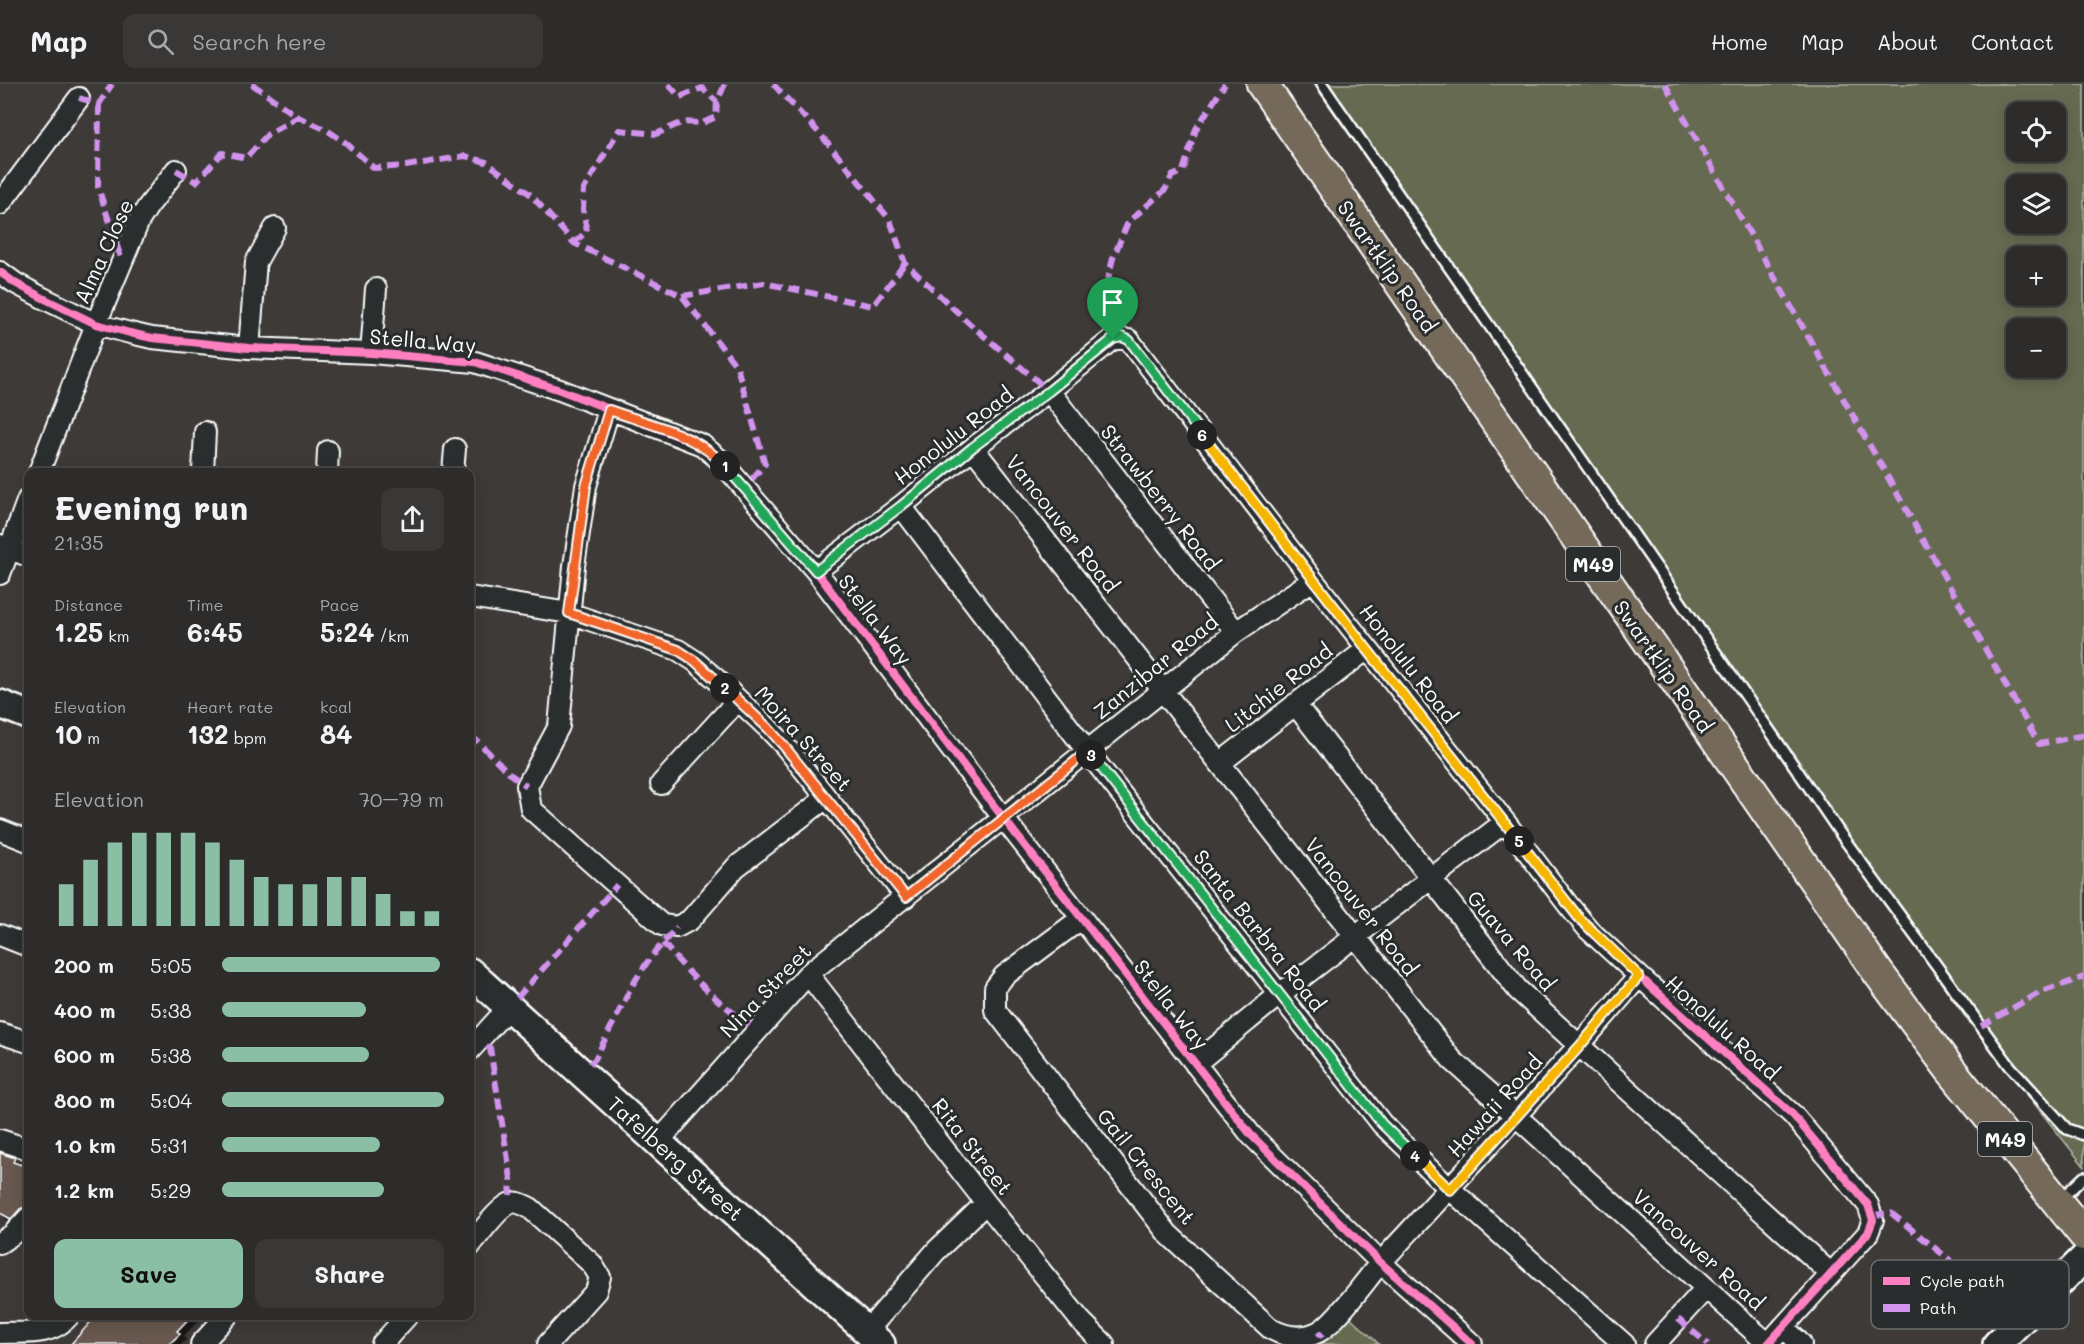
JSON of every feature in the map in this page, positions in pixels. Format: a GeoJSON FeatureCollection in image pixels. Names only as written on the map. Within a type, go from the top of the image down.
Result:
{"type":"FeatureCollection","features":[{"type":"Feature","properties":{"kind":"main road","name":"Swartklip Road"},"geometry":{"type":"LineString","coordinates":[[1262,84],[1879,974],[1950,1069],[2084,1235]]}},
{"type":"Feature","properties":{"kind":"street"},"geometry":{"type":"LineString","coordinates":[[0,204],[79,98]]}},
{"type":"Feature","properties":{"kind":"street","name":"Alma Close"},"geometry":{"type":"LineString","coordinates":[[41,468],[96,324],[139,221],[176,170]]}},
{"type":"Feature","properties":{"kind":"street"},"geometry":{"type":"LineString","coordinates":[[249,348],[256,261],[275,228]]}},
{"type":"Feature","properties":{"kind":"street","name":"Stella Way"},"geometry":{"type":"LineString","coordinates":[[0,272],[33,293],[96,324],[152,338],[249,348],[443,358],[488,364],[684,436],[702,445],[720,460],[816,571],[1004,819],[1257,1142],[1381,1263],[1472,1344]]}},
{"type":"Feature","properties":{"kind":"street"},"geometry":{"type":"LineString","coordinates":[[371,353],[376,289]]}},
{"type":"Feature","properties":{"kind":"street","name":"Honolulu Road"},"geometry":{"type":"LineString","coordinates":[[816,571],[1109,342],[1117,338],[1129,340],[1313,580],[1589,930],[1787,1108],[1868,1205],[1873,1215],[1870,1229],[1768,1344]]}},
{"type":"Feature","properties":{"kind":"street","name":"Strawberry Road"},"geometry":{"type":"LineString","coordinates":[[1049,391],[1236,632]]}},
{"type":"Feature","properties":{"kind":"street"},"geometry":{"type":"LineString","coordinates":[[609,410],[586,486],[569,613],[559,726],[527,786],[531,809],[662,925],[677,927],[690,920],[736,867],[826,798]]}},
{"type":"Feature","properties":{"kind":"street"},"geometry":{"type":"LineString","coordinates":[[203,468],[206,432]]}},
{"type":"Feature","properties":{"kind":"street","name":"Vancouver Road"},"geometry":{"type":"LineString","coordinates":[[973,447],[1452,1060],[1768,1344]]}},
{"type":"Feature","properties":{"kind":"street"},"geometry":{"type":"LineString","coordinates":[[453,468],[455,449]]}},
{"type":"Feature","properties":{"kind":"street"},"geometry":{"type":"LineString","coordinates":[[327,468],[328,451]]}},
{"type":"Feature","properties":{"kind":"street","name":"Santa Barbra Road"},"geometry":{"type":"LineString","coordinates":[[901,506],[1088,751],[1382,1124],[1450,1190],[1624,1344]]}},
{"type":"Feature","properties":{"kind":"street"},"geometry":{"type":"LineString","coordinates":[[0,574],[5,547],[24,507]]}},
{"type":"Feature","properties":{"kind":"street"},"geometry":{"type":"LineString","coordinates":[[5,547],[24,554]]}},
{"type":"Feature","properties":{"kind":"street","name":"Zanzibar Road"},"geometry":{"type":"LineString","coordinates":[[1004,819],[1236,632],[1313,580]]}},
{"type":"Feature","properties":{"kind":"street","name":"Moira Street"},"geometry":{"type":"LineString","coordinates":[[474,598],[569,613],[678,650],[695,661],[768,728],[906,897]]}},
{"type":"Feature","properties":{"kind":"street","name":"Litchie Road"},"geometry":{"type":"LineString","coordinates":[[1220,763],[1367,649]]}},
{"type":"Feature","properties":{"kind":"street"},"geometry":{"type":"LineString","coordinates":[[661,784],[738,699]]}},
{"type":"Feature","properties":{"kind":"street"},"geometry":{"type":"LineString","coordinates":[[0,704],[24,713]]}},
{"type":"Feature","properties":{"kind":"street","name":"Guava Road"},"geometry":{"type":"LineString","coordinates":[[1295,704],[1518,990],[1830,1274]]}},
{"type":"Feature","properties":{"kind":"street","name":"Nina Street"},"geometry":{"type":"LineString","coordinates":[[658,1142],[808,974],[1004,819]]}},
{"type":"Feature","properties":{"kind":"street"},"geometry":{"type":"LineString","coordinates":[[1195,1064],[1280,994],[1505,822]]}},
{"type":"Feature","properties":{"kind":"street"},"geometry":{"type":"LineString","coordinates":[[0,830],[24,839]]}},
{"type":"Feature","properties":{"kind":"street","name":"Gail Crescent"},"geometry":{"type":"LineString","coordinates":[[1082,918],[1004,975],[995,988],[995,1010],[1168,1234],[1270,1329],[1288,1336],[1308,1336],[1326,1327],[1381,1263]]}},
{"type":"Feature","properties":{"kind":"street"},"geometry":{"type":"LineString","coordinates":[[0,935],[24,944]]}},
{"type":"Feature","properties":{"kind":"street","name":"Rita Street"},"geometry":{"type":"LineString","coordinates":[[808,974],[986,1203],[1080,1320],[1104,1344]]}},
{"type":"Feature","properties":{"kind":"street","name":"Tafelberg Street"},"geometry":{"type":"LineString","coordinates":[[474,976],[874,1338]]}},
{"type":"Feature","properties":{"kind":"street","name":"Hawaii Road"},"geometry":{"type":"LineString","coordinates":[[1381,1263],[1579,1047],[1639,976]]}},
{"type":"Feature","properties":{"kind":"street"},"geometry":{"type":"LineString","coordinates":[[474,1046],[508,1008]]}},
{"type":"Feature","properties":{"kind":"street"},"geometry":{"type":"LineString","coordinates":[[0,1033],[24,1041]]}},
{"type":"Feature","properties":{"kind":"street"},"geometry":{"type":"LineString","coordinates":[[0,1140],[24,1148]]}},
{"type":"Feature","properties":{"kind":"street"},"geometry":{"type":"LineString","coordinates":[[474,1242],[509,1203],[518,1203],[530,1208],[592,1264],[600,1277],[596,1291],[548,1344]]}},
{"type":"Feature","properties":{"kind":"street"},"geometry":{"type":"LineString","coordinates":[[874,1338],[936,1251],[986,1203]]}},
{"type":"Feature","properties":{"kind":"street"},"geometry":{"type":"LineString","coordinates":[[0,1243],[24,1222]]}},
{"type":"Feature","properties":{"kind":"street"},"geometry":{"type":"LineString","coordinates":[[2069,1273],[2084,1258]]}},
{"type":"Feature","properties":{"kind":"street"},"geometry":{"type":"LineString","coordinates":[[1655,1344],[1706,1288]]}},
{"type":"Feature","properties":{"kind":"street"},"geometry":{"type":"LineString","coordinates":[[0,1333],[51,1330],[65,1320]]}},
{"type":"Feature","properties":{"kind":"street"},"geometry":{"type":"LineString","coordinates":[[201,1344],[223,1320]]}},
{"type":"Feature","properties":{"kind":"street"},"geometry":{"type":"LineString","coordinates":[[382,1344],[403,1320]]}},
{"type":"Feature","properties":{"kind":"street"},"geometry":{"type":"LineString","coordinates":[[1783,1327],[1801,1344]]}},
{"type":"Feature","properties":{"kind":"street"},"geometry":{"type":"LineString","coordinates":[[1997,1344],[2012,1329]]}},
{"type":"Feature","properties":{"kind":"lane"},"geometry":{"type":"LineString","coordinates":[[1322,84],[1842,836],[2010,1066],[2067,1129],[2084,1136]]}},
{"type":"Feature","properties":{"kind":"lane"},"geometry":{"type":"LineString","coordinates":[[2057,1203],[2084,1177]]}},
{"type":"Feature","properties":{"kind":"green space"},"geometry":{"type":"Polygon","coordinates":[[[1314,84],[2084,84],[2084,1166],[1968,1021],[1314,84]]]}},
{"type":"Feature","properties":{"kind":"green space"},"geometry":{"type":"Polygon","coordinates":[[[1348,1315],[1379,1344],[1318,1344],[1324,1342],[1348,1315]]]}},
{"type":"Feature","properties":{"kind":"building"},"geometry":{"type":"Polygon","coordinates":[[[0,1153],[15,1158],[13,1162],[24,1166],[24,1208],[11,1219],[0,1213],[0,1153]]]}},
{"type":"Feature","properties":{"kind":"building"},"geometry":{"type":"Polygon","coordinates":[[[92,1320],[187,1320],[177,1331],[180,1334],[169,1344],[71,1344],[92,1320]]]}},
{"type":"Feature","properties":{"kind":"marked path"},"geometry":{"type":"LineString","coordinates":[[79,98],[99,104],[112,84]]}},
{"type":"Feature","properties":{"kind":"marked path"},"geometry":{"type":"LineString","coordinates":[[252,84],[298,117],[327,130],[346,143],[374,168],[406,166],[465,156],[486,162],[531,195],[574,243],[682,296],[737,367],[765,464],[744,488]]}},
{"type":"Feature","properties":{"kind":"marked path"},"geometry":{"type":"LineString","coordinates":[[668,84],[680,97],[702,88],[717,102]]}},
{"type":"Feature","properties":{"kind":"marked path"},"geometry":{"type":"LineString","coordinates":[[574,243],[587,231],[583,210],[584,189],[619,130],[656,134],[683,122],[702,123],[716,117],[717,102],[725,84]]}},
{"type":"Feature","properties":{"kind":"marked path"},"geometry":{"type":"LineString","coordinates":[[773,84],[821,135],[890,220],[905,263],[970,324],[1049,391]]}},
{"type":"Feature","properties":{"kind":"marked path"},"geometry":{"type":"LineString","coordinates":[[1117,338],[1107,284],[1113,258],[1128,222],[1165,190],[1172,176],[1183,171],[1196,129],[1225,84]]}},
{"type":"Feature","properties":{"kind":"marked path"},"geometry":{"type":"LineString","coordinates":[[1665,84],[2039,744],[2084,735]]}},
{"type":"Feature","properties":{"kind":"marked path"},"geometry":{"type":"LineString","coordinates":[[99,104],[98,187],[122,261]]}},
{"type":"Feature","properties":{"kind":"marked path"},"geometry":{"type":"LineString","coordinates":[[176,170],[196,182],[222,153],[246,158],[268,134],[298,117]]}},
{"type":"Feature","properties":{"kind":"marked path"},"geometry":{"type":"LineString","coordinates":[[682,296],[764,283],[873,306],[905,263]]}},
{"type":"Feature","properties":{"kind":"marked path"},"geometry":{"type":"LineString","coordinates":[[474,738],[511,775],[527,786]]}},
{"type":"Feature","properties":{"kind":"marked path"},"geometry":{"type":"LineString","coordinates":[[517,998],[617,885]]}},
{"type":"Feature","properties":{"kind":"marked path"},"geometry":{"type":"LineString","coordinates":[[590,1064],[595,1059],[633,984],[650,958],[677,927]]}},
{"type":"Feature","properties":{"kind":"marked path"},"geometry":{"type":"LineString","coordinates":[[663,943],[704,987],[752,1026]]}},
{"type":"Feature","properties":{"kind":"marked path"},"geometry":{"type":"LineString","coordinates":[[1981,1026],[2039,993],[2084,977]]}},
{"type":"Feature","properties":{"kind":"marked path"},"geometry":{"type":"LineString","coordinates":[[487,1046],[490,1048],[511,1179],[510,1195]]}},
{"type":"Feature","properties":{"kind":"marked path"},"geometry":{"type":"LineString","coordinates":[[1873,1215],[1891,1213],[1950,1260]]}},
{"type":"Feature","properties":{"kind":"marked path"},"geometry":{"type":"LineString","coordinates":[[1678,1319],[1708,1344]]}},
{"type":"Feature","properties":{"kind":"marked path"},"geometry":{"type":"LineString","coordinates":[[1318,1332],[1323,1337]]}},
{"type":"Feature","properties":{"kind":"cycle path"},"geometry":{"type":"LineString","coordinates":[[0,272],[15,283],[96,324],[130,333],[152,338],[249,348],[371,353],[475,362],[560,390],[702,445],[720,460],[816,571],[1004,819],[1251,1135],[1381,1263],[1472,1344]]}},
{"type":"Feature","properties":{"kind":"cycle path"},"geometry":{"type":"LineString","coordinates":[[816,571],[1109,342],[1117,338],[1129,340],[1313,580],[1589,930],[1793,1115],[1868,1205],[1873,1220],[1868,1233],[1768,1344]]}},
{"type":"Feature","properties":{"kind":"route"},"geometry":{"type":"LineString","coordinates":[[1122,337],[1129,340],[1313,580],[1569,906],[1589,930],[1639,976],[1579,1047],[1450,1190],[1382,1124],[1088,751],[906,897],[775,735],[695,661],[666,644],[569,613],[586,486],[609,410],[684,436],[702,445],[720,460],[816,571],[1113,339],[1122,337]]}}]}
